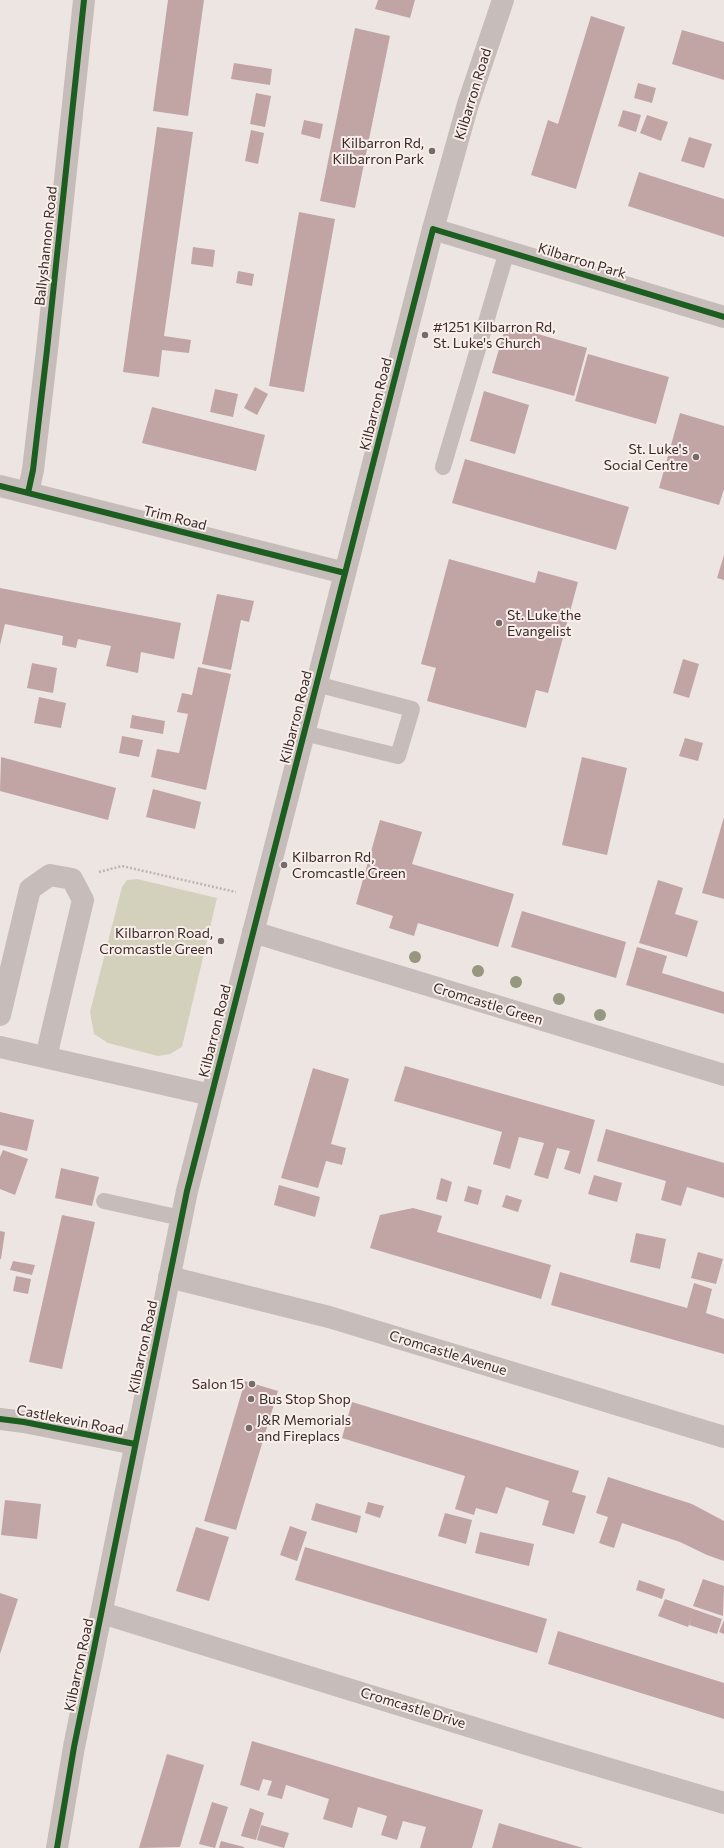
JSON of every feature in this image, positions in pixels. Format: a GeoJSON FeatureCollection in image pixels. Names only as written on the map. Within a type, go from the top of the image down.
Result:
{"type":"FeatureCollection","features":[{"type":"Feature","properties":{"kind":"street","name":"Ballyshannon Road"},"geometry":{"type":"LineString","coordinates":[[28,493],[33,470],[46,358],[84,0]]}},
{"type":"Feature","properties":{"kind":"street","name":"Kilbarron Road"},"geometry":{"type":"LineString","coordinates":[[57,1848],[74,1747],[181,1218],[211,1095],[433,229],[468,104],[503,0]]}},
{"type":"Feature","properties":{"kind":"street","name":"Kilbarron Park"},"geometry":{"type":"LineString","coordinates":[[433,229],[724,317]]}},
{"type":"Feature","properties":{"kind":"street","name":"Trim Road"},"geometry":{"type":"LineString","coordinates":[[0,486],[345,573]]}},
{"type":"Feature","properties":{"kind":"street"},"geometry":{"type":"LineString","coordinates":[[0,1015],[30,889],[50,875],[72,879],[83,900],[46,1057]]}},
{"type":"Feature","properties":{"kind":"street","name":"Cromcastle Green"},"geometry":{"type":"LineString","coordinates":[[253,932],[724,1075]]}},
{"type":"Feature","properties":{"kind":"street","name":"Kilbarron Road"},"geometry":{"type":"LineString","coordinates":[[0,1047],[211,1095]]}},
{"type":"Feature","properties":{"kind":"street","name":"Cromcastle Avenue"},"geometry":{"type":"LineString","coordinates":[[169,1277],[329,1317],[724,1437]]}},
{"type":"Feature","properties":{"kind":"street","name":"Castlekevin Road"},"geometry":{"type":"LineString","coordinates":[[0,1419],[24,1422],[135,1444]]}},
{"type":"Feature","properties":{"kind":"street","name":"Cromcastle Drive"},"geometry":{"type":"LineString","coordinates":[[102,1613],[549,1751],[724,1803]]}},
{"type":"Feature","properties":{"kind":"lane"},"geometry":{"type":"LineString","coordinates":[[443,467],[507,251]]}},
{"type":"Feature","properties":{"kind":"lane"},"geometry":{"type":"LineString","coordinates":[[304,733],[398,756],[412,709],[316,684]]}},
{"type":"Feature","properties":{"kind":"lane"},"geometry":{"type":"LineString","coordinates":[[104,1201],[181,1218]]}},
{"type":"Feature","properties":{"kind":"path"},"geometry":{"type":"LineString","coordinates":[[72,879],[122,866],[262,898]]}},
{"type":"Feature","properties":{"kind":"shaded area"},"geometry":{"type":"Polygon","coordinates":[[[137,879],[217,898],[182,1047],[170,1054],[158,1056],[108,1043],[94,1034],[90,1012],[122,887],[127,880],[137,879]]]}},
{"type":"Feature","properties":{"kind":"building"},"geometry":{"type":"Polygon","coordinates":[[[168,0],[204,0],[188,116],[153,111],[168,0]]]}},
{"type":"Feature","properties":{"kind":"building"},"geometry":{"type":"Polygon","coordinates":[[[378,0],[415,0],[410,18],[375,9],[378,0]]]}},
{"type":"Feature","properties":{"kind":"building"},"geometry":{"type":"Polygon","coordinates":[[[591,16],[625,27],[576,189],[531,175],[548,120],[558,124],[591,16]]]}},
{"type":"Feature","properties":{"kind":"building"},"geometry":{"type":"Polygon","coordinates":[[[355,28],[390,36],[355,208],[320,201],[355,28]]]}},
{"type":"Feature","properties":{"kind":"building"},"geometry":{"type":"Polygon","coordinates":[[[682,30],[724,42],[724,80],[672,64],[682,30]]]}},
{"type":"Feature","properties":{"kind":"building"},"geometry":{"type":"Polygon","coordinates":[[[234,63],[272,69],[270,85],[231,79],[234,63]]]}},
{"type":"Feature","properties":{"kind":"building"},"geometry":{"type":"Polygon","coordinates":[[[638,83],[656,88],[652,103],[634,98],[638,83]]]}},
{"type":"Feature","properties":{"kind":"building"},"geometry":{"type":"Polygon","coordinates":[[[256,93],[271,96],[265,127],[250,124],[256,93]]]}},
{"type":"Feature","properties":{"kind":"building"},"geometry":{"type":"Polygon","coordinates":[[[623,110],[641,115],[636,132],[618,126],[623,110]]]}},
{"type":"Feature","properties":{"kind":"building"},"geometry":{"type":"Polygon","coordinates":[[[647,115],[668,122],[661,141],[640,133],[647,115]]]}},
{"type":"Feature","properties":{"kind":"building"},"geometry":{"type":"Polygon","coordinates":[[[304,120],[323,124],[320,139],[301,134],[304,120]]]}},
{"type":"Feature","properties":{"kind":"building"},"geometry":{"type":"Polygon","coordinates":[[[157,127],[193,132],[164,336],[191,340],[189,353],[162,350],[159,377],[123,372],[157,127]]]}},
{"type":"Feature","properties":{"kind":"building"},"geometry":{"type":"Polygon","coordinates":[[[251,130],[264,133],[258,164],[245,161],[251,130]]]}},
{"type":"Feature","properties":{"kind":"building"},"geometry":{"type":"Polygon","coordinates":[[[689,137],[712,144],[704,168],[681,161],[689,137]]]}},
{"type":"Feature","properties":{"kind":"building"},"geometry":{"type":"Polygon","coordinates":[[[639,172],[724,199],[724,237],[628,206],[639,172]]]}},
{"type":"Feature","properties":{"kind":"building"},"geometry":{"type":"Polygon","coordinates":[[[299,212],[335,219],[304,392],[269,386],[299,212]]]}},
{"type":"Feature","properties":{"kind":"building"},"geometry":{"type":"Polygon","coordinates":[[[193,247],[215,250],[213,267],[191,264],[193,247]]]}},
{"type":"Feature","properties":{"kind":"building"},"geometry":{"type":"Polygon","coordinates":[[[238,271],[254,274],[252,286],[236,283],[238,271]]]}},
{"type":"Feature","properties":{"kind":"building"},"geometry":{"type":"Polygon","coordinates":[[[506,325],[587,348],[574,396],[492,373],[506,325]]]}},
{"type":"Feature","properties":{"kind":"building"},"geometry":{"type":"Polygon","coordinates":[[[588,354],[669,377],[656,424],[575,401],[588,354]]]}},
{"type":"Feature","properties":{"kind":"building"},"geometry":{"type":"Polygon","coordinates":[[[255,387],[268,394],[257,415],[244,408],[255,387]]]}},
{"type":"Feature","properties":{"kind":"building"},"geometry":{"type":"Polygon","coordinates":[[[215,389],[238,394],[233,417],[210,412],[215,389]]]}},
{"type":"Feature","properties":{"kind":"building"},"geometry":{"type":"Polygon","coordinates":[[[484,391],[529,405],[515,454],[470,441],[484,391]]]}},
{"type":"Feature","properties":{"kind":"building"},"geometry":{"type":"Polygon","coordinates":[[[152,407],[265,435],[256,471],[142,443],[152,407]]]}},
{"type":"Feature","properties":{"kind":"building","name":"St. Luke's Social Centre"},"geometry":{"type":"Polygon","coordinates":[[[680,413],[724,426],[724,489],[719,505],[659,488],[680,413]]]}},
{"type":"Feature","properties":{"kind":"building"},"geometry":{"type":"Polygon","coordinates":[[[465,459],[629,507],[616,550],[452,503],[465,459]]]}},
{"type":"Feature","properties":{"kind":"building"},"geometry":{"type":"Polygon","coordinates":[[[724,555],[724,580],[717,578],[724,555]]]}},
{"type":"Feature","properties":{"kind":"building","name":"St. Luke the Evangelist"},"geometry":{"type":"Polygon","coordinates":[[[449,559],[535,583],[538,571],[578,582],[548,693],[536,690],[526,728],[427,701],[436,668],[421,664],[449,559]]]}},
{"type":"Feature","properties":{"kind":"building"},"geometry":{"type":"Polygon","coordinates":[[[0,588],[181,623],[174,659],[141,652],[138,673],[106,666],[111,646],[78,639],[76,648],[62,645],[63,636],[5,624],[0,645],[0,588]]]}},
{"type":"Feature","properties":{"kind":"building"},"geometry":{"type":"Polygon","coordinates":[[[217,594],[254,601],[249,622],[241,620],[231,670],[202,664],[217,594]]]}},
{"type":"Feature","properties":{"kind":"building"},"geometry":{"type":"Polygon","coordinates":[[[683,659],[699,664],[689,698],[673,693],[683,659]]]}},
{"type":"Feature","properties":{"kind":"building"},"geometry":{"type":"Polygon","coordinates":[[[32,663],[57,668],[53,693],[27,688],[32,663]]]}},
{"type":"Feature","properties":{"kind":"building"},"geometry":{"type":"Polygon","coordinates":[[[198,667],[231,674],[206,790],[151,777],[157,749],[179,753],[188,714],[177,712],[182,693],[192,695],[198,667]]]}},
{"type":"Feature","properties":{"kind":"building"},"geometry":{"type":"Polygon","coordinates":[[[39,697],[66,703],[61,728],[34,723],[39,697]]]}},
{"type":"Feature","properties":{"kind":"building"},"geometry":{"type":"Polygon","coordinates":[[[132,715],[165,721],[163,734],[130,728],[132,715]]]}},
{"type":"Feature","properties":{"kind":"building"},"geometry":{"type":"Polygon","coordinates":[[[122,736],[143,740],[139,757],[119,753],[122,736]]]}},
{"type":"Feature","properties":{"kind":"building"},"geometry":{"type":"Polygon","coordinates":[[[685,738],[703,743],[698,761],[679,756],[685,738]]]}},
{"type":"Feature","properties":{"kind":"building"},"geometry":{"type":"Polygon","coordinates":[[[1,757],[116,788],[108,820],[0,791],[1,757]]]}},
{"type":"Feature","properties":{"kind":"building"},"geometry":{"type":"Polygon","coordinates":[[[582,757],[627,768],[607,855],[562,845],[582,757]]]}},
{"type":"Feature","properties":{"kind":"building"},"geometry":{"type":"Polygon","coordinates":[[[153,789],[201,802],[195,829],[146,817],[153,789]]]}},
{"type":"Feature","properties":{"kind":"building"},"geometry":{"type":"Polygon","coordinates":[[[724,817],[724,899],[702,893],[724,817]]]}},
{"type":"Feature","properties":{"kind":"building"},"geometry":{"type":"Polygon","coordinates":[[[380,820],[422,832],[412,864],[514,894],[498,947],[418,923],[414,936],[389,928],[393,916],[356,904],[380,820]]]}},
{"type":"Feature","properties":{"kind":"building"},"geometry":{"type":"Polygon","coordinates":[[[658,880],[683,888],[675,914],[698,921],[687,957],[639,943],[658,880]]]}},
{"type":"Feature","properties":{"kind":"building"},"geometry":{"type":"Polygon","coordinates":[[[522,911],[626,942],[616,978],[511,947],[522,911]]]}},
{"type":"Feature","properties":{"kind":"building"},"geometry":{"type":"Polygon","coordinates":[[[637,947],[667,956],[662,973],[724,992],[724,1014],[626,985],[637,947]]]}},
{"type":"Feature","properties":{"kind":"building"},"geometry":{"type":"Polygon","coordinates":[[[405,1066],[595,1120],[580,1174],[564,1169],[570,1151],[557,1148],[548,1179],[534,1175],[544,1143],[519,1137],[510,1169],[493,1164],[502,1132],[394,1101],[405,1066]]]}},
{"type":"Feature","properties":{"kind":"building"},"geometry":{"type":"Polygon","coordinates":[[[313,1068],[349,1079],[331,1144],[346,1148],[342,1165],[326,1161],[318,1188],[281,1178],[313,1068]]]}},
{"type":"Feature","properties":{"kind":"building"},"geometry":{"type":"Polygon","coordinates":[[[0,1112],[34,1120],[27,1151],[0,1145],[0,1112]]]}},
{"type":"Feature","properties":{"kind":"building"},"geometry":{"type":"Polygon","coordinates":[[[606,1129],[724,1163],[724,1198],[687,1187],[681,1206],[661,1200],[666,1181],[597,1161],[606,1129]]]}},
{"type":"Feature","properties":{"kind":"building"},"geometry":{"type":"Polygon","coordinates":[[[3,1150],[28,1159],[15,1195],[0,1189],[0,1157],[3,1150]]]}},
{"type":"Feature","properties":{"kind":"building"},"geometry":{"type":"Polygon","coordinates":[[[61,1168],[99,1177],[92,1206],[55,1198],[61,1168]]]}},
{"type":"Feature","properties":{"kind":"building"},"geometry":{"type":"Polygon","coordinates":[[[594,1175],[622,1183],[617,1202],[588,1194],[594,1175]]]}},
{"type":"Feature","properties":{"kind":"building"},"geometry":{"type":"Polygon","coordinates":[[[441,1178],[452,1182],[447,1202],[436,1199],[441,1178]]]}},
{"type":"Feature","properties":{"kind":"building"},"geometry":{"type":"Polygon","coordinates":[[[279,1185],[320,1197],[315,1217],[274,1205],[279,1185]]]}},
{"type":"Feature","properties":{"kind":"building"},"geometry":{"type":"Polygon","coordinates":[[[468,1186],[482,1190],[478,1205],[464,1201],[468,1186]]]}},
{"type":"Feature","properties":{"kind":"building"},"geometry":{"type":"Polygon","coordinates":[[[506,1195],[522,1200],[518,1212],[502,1207],[506,1195]]]}},
{"type":"Feature","properties":{"kind":"building"},"geometry":{"type":"Polygon","coordinates":[[[413,1208],[442,1216],[437,1232],[551,1265],[541,1299],[370,1248],[380,1215],[413,1208]]]}},
{"type":"Feature","properties":{"kind":"building"},"geometry":{"type":"Polygon","coordinates":[[[62,1215],[95,1222],[62,1369],[29,1362],[62,1215]]]}},
{"type":"Feature","properties":{"kind":"building"},"geometry":{"type":"Polygon","coordinates":[[[0,1231],[5,1232],[1,1259],[0,1259],[0,1231]]]}},
{"type":"Feature","properties":{"kind":"building"},"geometry":{"type":"Polygon","coordinates":[[[636,1233],[666,1239],[660,1269],[630,1262],[636,1233]]]}},
{"type":"Feature","properties":{"kind":"building"},"geometry":{"type":"Polygon","coordinates":[[[698,1252],[723,1259],[716,1284],[691,1278],[698,1252]]]}},
{"type":"Feature","properties":{"kind":"building"},"geometry":{"type":"Polygon","coordinates":[[[13,1261],[35,1265],[32,1275],[10,1270],[13,1261]]]}},
{"type":"Feature","properties":{"kind":"building"},"geometry":{"type":"Polygon","coordinates":[[[560,1272],[687,1308],[694,1283],[712,1289],[706,1313],[724,1319],[724,1354],[551,1305],[560,1272]]]}},
{"type":"Feature","properties":{"kind":"building"},"geometry":{"type":"Polygon","coordinates":[[[16,1276],[31,1279],[28,1294],[13,1291],[16,1276]]]}},
{"type":"Feature","properties":{"kind":"building"},"geometry":{"type":"Polygon","coordinates":[[[245,1381],[278,1391],[236,1530],[204,1521],[245,1381]]]}},
{"type":"Feature","properties":{"kind":"building"},"geometry":{"type":"Polygon","coordinates":[[[352,1402],[579,1471],[572,1492],[586,1496],[574,1534],[542,1525],[549,1501],[506,1487],[497,1514],[476,1508],[474,1515],[455,1509],[465,1476],[342,1438],[352,1402]]]}},
{"type":"Feature","properties":{"kind":"building"},"geometry":{"type":"Polygon","coordinates":[[[608,1477],[692,1504],[724,1521],[724,1561],[707,1555],[680,1542],[622,1523],[614,1548],[599,1543],[608,1517],[596,1513],[608,1477]]]}},
{"type":"Feature","properties":{"kind":"building"},"geometry":{"type":"Polygon","coordinates":[[[5,1500],[41,1504],[37,1539],[1,1535],[5,1500]]]}},
{"type":"Feature","properties":{"kind":"building"},"geometry":{"type":"Polygon","coordinates":[[[368,1502],[384,1506],[380,1518],[365,1513],[368,1502]]]}},
{"type":"Feature","properties":{"kind":"building"},"geometry":{"type":"Polygon","coordinates":[[[316,1503],[361,1516],[357,1533],[311,1520],[316,1503]]]}},
{"type":"Feature","properties":{"kind":"building"},"geometry":{"type":"Polygon","coordinates":[[[445,1513],[472,1520],[466,1544],[438,1536],[445,1513]]]}},
{"type":"Feature","properties":{"kind":"building"},"geometry":{"type":"Polygon","coordinates":[[[290,1526],[307,1532],[297,1561],[280,1555],[290,1526]]]}},
{"type":"Feature","properties":{"kind":"building"},"geometry":{"type":"Polygon","coordinates":[[[196,1527],[229,1537],[209,1601],[176,1591],[196,1527]]]}},
{"type":"Feature","properties":{"kind":"building"},"geometry":{"type":"Polygon","coordinates":[[[480,1532],[534,1544],[529,1566],[475,1553],[480,1532]]]}},
{"type":"Feature","properties":{"kind":"building"},"geometry":{"type":"Polygon","coordinates":[[[305,1547],[547,1619],[537,1653],[295,1580],[305,1547]]]}},
{"type":"Feature","properties":{"kind":"building"},"geometry":{"type":"Polygon","coordinates":[[[703,1579],[724,1586],[723,1616],[693,1606],[703,1579]]]}},
{"type":"Feature","properties":{"kind":"building"},"geometry":{"type":"Polygon","coordinates":[[[639,1580],[665,1589],[662,1599],[636,1590],[639,1580]]]}},
{"type":"Feature","properties":{"kind":"building"},"geometry":{"type":"Polygon","coordinates":[[[0,1593],[18,1599],[0,1654],[0,1593]]]}},
{"type":"Feature","properties":{"kind":"building"},"geometry":{"type":"Polygon","coordinates":[[[665,1599],[722,1619],[717,1634],[689,1625],[692,1616],[688,1627],[658,1616],[665,1599]]]}},
{"type":"Feature","properties":{"kind":"building"},"geometry":{"type":"Polygon","coordinates":[[[724,1620],[724,1634],[719,1632],[724,1620]]]}},
{"type":"Feature","properties":{"kind":"building"},"geometry":{"type":"Polygon","coordinates":[[[558,1631],[724,1683],[724,1719],[548,1664],[558,1631]]]}},
{"type":"Feature","properties":{"kind":"building"},"geometry":{"type":"Polygon","coordinates":[[[252,1741],[483,1810],[472,1848],[420,1848],[426,1827],[403,1821],[397,1840],[381,1835],[387,1816],[358,1807],[352,1828],[323,1819],[329,1799],[286,1785],[282,1799],[267,1795],[272,1781],[263,1779],[259,1791],[240,1785],[252,1741]]]}},
{"type":"Feature","properties":{"kind":"building"},"geometry":{"type":"Polygon","coordinates":[[[167,1754],[204,1765],[180,1847],[139,1848],[167,1754]]]}},
{"type":"Feature","properties":{"kind":"building"},"geometry":{"type":"Polygon","coordinates":[[[212,1802],[228,1807],[215,1848],[199,1844],[212,1802]]]}},
{"type":"Feature","properties":{"kind":"building"},"geometry":{"type":"Polygon","coordinates":[[[250,1808],[264,1813],[256,1840],[241,1836],[250,1808]]]}},
{"type":"Feature","properties":{"kind":"building"},"geometry":{"type":"Polygon","coordinates":[[[499,1823],[583,1848],[492,1848],[499,1823]]]}},
{"type":"Feature","properties":{"kind":"building"},"geometry":{"type":"Polygon","coordinates":[[[261,1825],[289,1833],[284,1848],[257,1840],[261,1825]]]}},
{"type":"Feature","properties":{"kind":"building"},"geometry":{"type":"Polygon","coordinates":[[[221,1841],[244,1847],[244,1848],[219,1848],[221,1841]]]}},
{"type":"Feature","properties":{"kind":"cycle path"},"geometry":{"type":"LineString","coordinates":[[28,493],[33,470],[47,350],[84,0]]}},
{"type":"Feature","properties":{"kind":"cycle path"},"geometry":{"type":"LineString","coordinates":[[57,1848],[74,1747],[187,1191],[433,229],[724,317]]}},
{"type":"Feature","properties":{"kind":"cycle path"},"geometry":{"type":"LineString","coordinates":[[0,486],[345,573]]}},
{"type":"Feature","properties":{"kind":"cycle path"},"geometry":{"type":"LineString","coordinates":[[0,1419],[24,1422],[135,1444]]}},
{"type":"Feature","properties":{"kind":"place","name":"Kilbarron Rd, Kilbarron Park"},"geometry":{"type":"Point","coordinates":[432,151]}},
{"type":"Feature","properties":{"kind":"place","name":"#1251 Kilbarron Rd, St. Luke's Church"},"geometry":{"type":"Point","coordinates":[425,335]}},
{"type":"Feature","properties":{"kind":"place","name":"St. Luke's Social Centre"},"geometry":{"type":"Point","coordinates":[696,457]}},
{"type":"Feature","properties":{"kind":"place","name":"St. Luke the Evangelist"},"geometry":{"type":"Point","coordinates":[499,623]}},
{"type":"Feature","properties":{"kind":"place","name":"Kilbarron Rd, Cromcastle Green"},"geometry":{"type":"Point","coordinates":[284,865]}},
{"type":"Feature","properties":{"kind":"place","name":"Kilbarron Road, Cromcastle Green"},"geometry":{"type":"Point","coordinates":[221,941]}},
{"type":"Feature","properties":{"kind":"place","name":"Salon 15"},"geometry":{"type":"Point","coordinates":[252,1384]}},
{"type":"Feature","properties":{"kind":"place","name":"Bus Stop Shop"},"geometry":{"type":"Point","coordinates":[251,1399]}},
{"type":"Feature","properties":{"kind":"place","name":"J&R Memorials and Fireplacs"},"geometry":{"type":"Point","coordinates":[249,1428]}}]}
